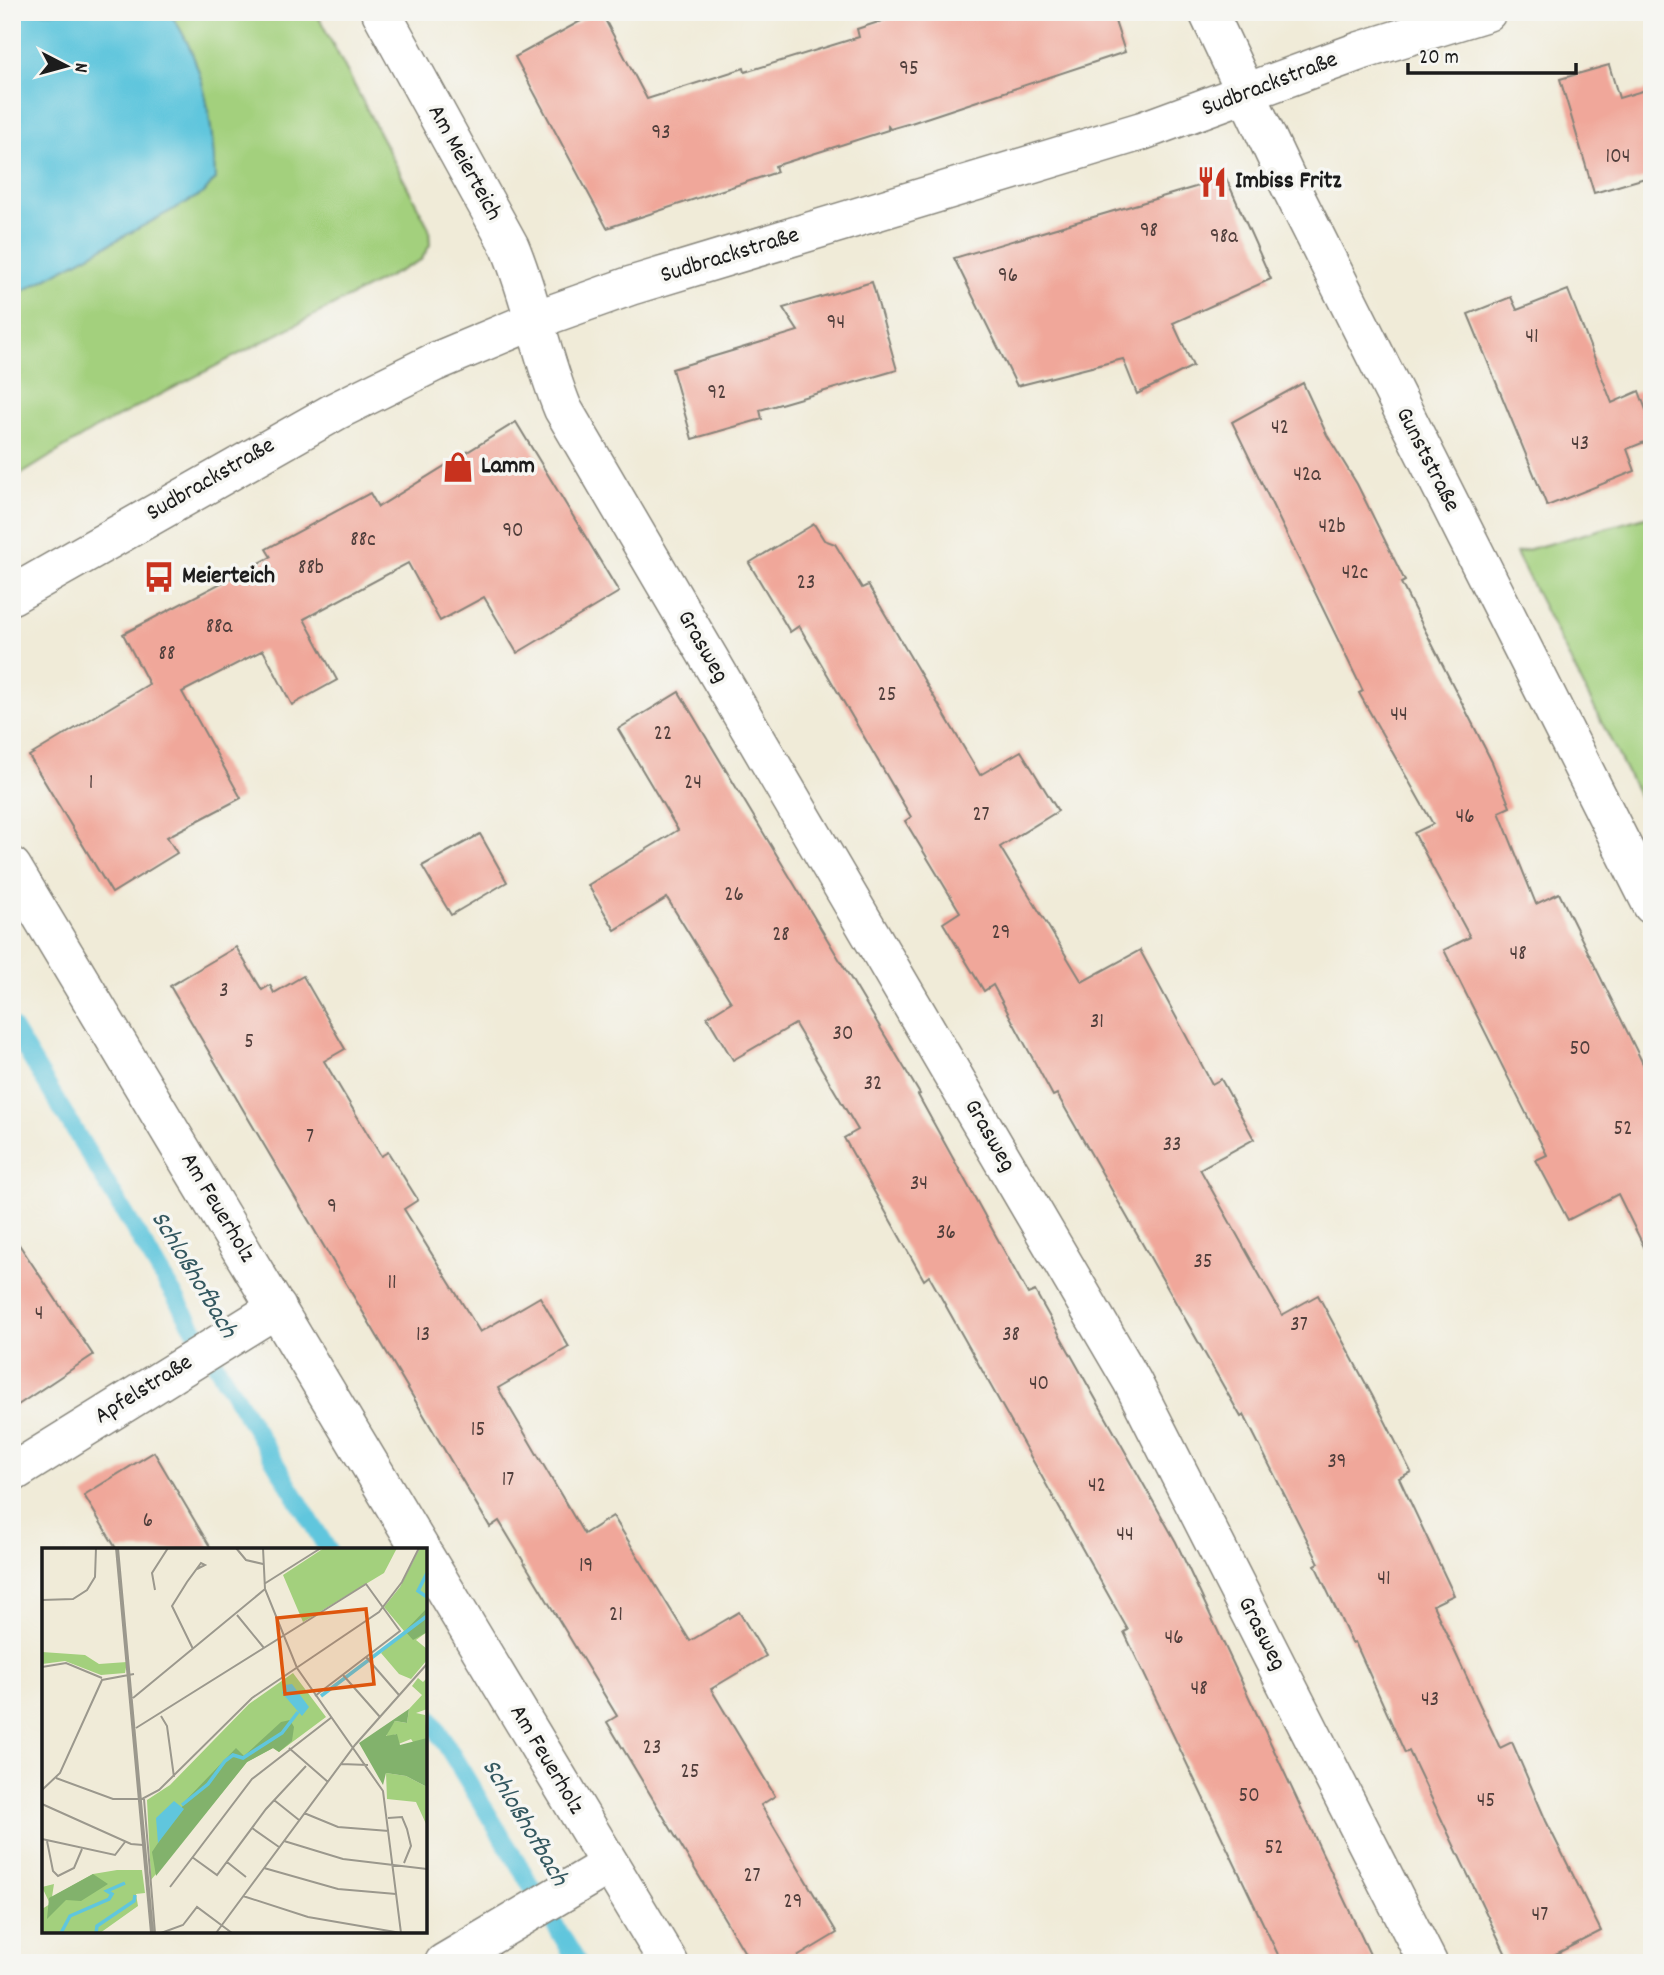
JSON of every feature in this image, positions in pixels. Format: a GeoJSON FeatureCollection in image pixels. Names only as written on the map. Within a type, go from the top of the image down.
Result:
{"type":"FeatureCollection","features":[{"type":"Feature","properties":{"kind":"street","name":"Am Meierteich"},"geometry":{"type":"LineString","coordinates":[[381,12],[510,247],[535,320]]}},
{"type":"Feature","properties":{"kind":"street","name":"Gunststraße"},"geometry":{"type":"LineString","coordinates":[[1208,12],[1246,94],[1652,905]]}},
{"type":"Feature","properties":{"kind":"street","name":"Sudbrackstraße"},"geometry":{"type":"LineString","coordinates":[[12,595],[335,411],[435,362],[535,320],[630,286],[1142,131],[1360,51],[1488,12]]}},
{"type":"Feature","properties":{"kind":"street","name":"Grasweg"},"geometry":{"type":"LineString","coordinates":[[535,320],[543,360],[563,409],[1132,1381],[1428,1963]]}},
{"type":"Feature","properties":{"kind":"street","name":"Am Feuerholz"},"geometry":{"type":"LineString","coordinates":[[12,867],[420,1548]]}},
{"type":"Feature","properties":{"kind":"street","name":"Apfelstraße"},"geometry":{"type":"LineString","coordinates":[[12,1473],[277,1308]]}},
{"type":"Feature","properties":{"kind":"street","name":"Am Feuerholz"},"geometry":{"type":"LineString","coordinates":[[427,1560],[669,1963]]}},
{"type":"Feature","properties":{"kind":"street"},"geometry":{"type":"LineString","coordinates":[[444,1963],[609,1865]]}},
{"type":"Feature","properties":{"kind":"green space"},"geometry":{"type":"Polygon","coordinates":[[[12,12],[316,12],[429,228],[430,245],[421,260],[96,428],[12,480],[12,12]]]}},
{"type":"Feature","properties":{"kind":"green space"},"geometry":{"type":"Polygon","coordinates":[[[1652,515],[1652,822],[1516,553],[1652,515]]]}},
{"type":"Feature","properties":{"kind":"water"},"geometry":{"type":"Polygon","coordinates":[[[12,12],[169,12],[191,50],[198,70],[209,114],[215,179],[204,193],[12,297],[12,12]]]}},
{"type":"Feature","properties":{"kind":"building"},"geometry":{"type":"Polygon","coordinates":[[[601,12],[647,99],[744,68],[745,72],[859,37],[857,29],[909,12],[1112,12],[1125,52],[911,123],[890,129],[888,126],[888,130],[775,166],[777,172],[607,228],[515,57],[601,12]]]}},
{"type":"Feature","properties":{"kind":"building"},"geometry":{"type":"Polygon","coordinates":[[[1609,65],[1619,98],[1652,88],[1652,176],[1594,193],[1560,79],[1609,65]]]}},
{"type":"Feature","properties":{"kind":"building"},"geometry":{"type":"Polygon","coordinates":[[[1226,178],[1271,279],[1173,323],[1193,366],[1137,394],[1123,359],[1017,386],[954,258],[1226,178]]]}},
{"type":"Feature","properties":{"kind":"building"},"geometry":{"type":"Polygon","coordinates":[[[872,282],[897,370],[760,410],[762,419],[692,439],[672,369],[798,331],[783,308],[872,282]]]}},
{"type":"Feature","properties":{"kind":"building"},"geometry":{"type":"Polygon","coordinates":[[[1568,290],[1612,403],[1639,391],[1652,426],[1652,439],[1627,449],[1635,471],[1547,506],[1468,314],[1511,297],[1517,310],[1568,290]]]}},
{"type":"Feature","properties":{"kind":"building"},"geometry":{"type":"Polygon","coordinates":[[[1303,383],[1327,435],[1357,484],[1405,581],[1401,583],[1492,762],[1510,807],[1499,812],[1536,904],[1559,893],[1652,1082],[1652,1263],[1618,1194],[1568,1220],[1536,1160],[1547,1155],[1444,950],[1470,937],[1414,833],[1433,824],[1359,693],[1363,691],[1232,422],[1303,383]]]}},
{"type":"Feature","properties":{"kind":"building"},"geometry":{"type":"Polygon","coordinates":[[[516,422],[619,592],[517,653],[484,597],[440,621],[408,563],[304,619],[337,680],[292,705],[263,650],[182,692],[241,798],[167,837],[177,853],[112,893],[29,756],[149,684],[123,634],[271,557],[266,549],[370,493],[378,507],[516,422]]]}},
{"type":"Feature","properties":{"kind":"building"},"geometry":{"type":"Polygon","coordinates":[[[814,524],[824,540],[835,544],[862,588],[868,585],[980,775],[1021,751],[1058,811],[1000,847],[1082,982],[1140,950],[1212,1084],[1221,1079],[1254,1139],[1200,1169],[1282,1315],[1318,1295],[1373,1397],[1411,1472],[1399,1478],[1454,1595],[1433,1605],[1500,1748],[1512,1742],[1546,1821],[1601,1931],[1538,1963],[1510,1963],[1409,1751],[1405,1753],[1355,1642],[1352,1643],[1315,1565],[1319,1563],[1244,1415],[1241,1417],[1057,1094],[1053,1096],[993,985],[984,991],[943,923],[960,912],[905,821],[911,817],[799,626],[790,632],[749,563],[814,524]]]}},
{"type":"Feature","properties":{"kind":"building"},"geometry":{"type":"Polygon","coordinates":[[[679,692],[920,1094],[918,1095],[1028,1294],[1035,1291],[1176,1542],[1374,1963],[1282,1963],[1124,1632],[1128,1630],[929,1276],[924,1280],[844,1138],[858,1130],[795,1024],[733,1060],[707,1017],[731,1002],[667,898],[615,930],[588,885],[678,830],[618,729],[679,692]]]}},
{"type":"Feature","properties":{"kind":"building"},"geometry":{"type":"Polygon","coordinates":[[[480,834],[507,882],[451,915],[422,866],[480,834]]]}},
{"type":"Feature","properties":{"kind":"building"},"geometry":{"type":"Polygon","coordinates":[[[236,947],[262,990],[270,985],[274,993],[303,976],[345,1049],[324,1061],[381,1156],[388,1152],[418,1200],[404,1209],[480,1332],[540,1297],[569,1347],[498,1388],[584,1534],[613,1516],[690,1641],[739,1612],[766,1656],[711,1689],[775,1796],[761,1805],[837,1933],[787,1963],[751,1963],[607,1722],[617,1716],[499,1521],[490,1527],[170,986],[236,947]]]}},
{"type":"Feature","properties":{"kind":"building"},"geometry":{"type":"Polygon","coordinates":[[[12,1234],[93,1355],[12,1409],[12,1234]]]}},
{"type":"Feature","properties":{"kind":"building"},"geometry":{"type":"Polygon","coordinates":[[[154,1452],[211,1548],[116,1548],[84,1495],[154,1452]]]}},
{"type":"Feature","properties":{"kind":"waterway","name":"Schloßhofbach"},"geometry":{"type":"LineString","coordinates":[[12,1027],[327,1548]]}},
{"type":"Feature","properties":{"kind":"waterway","name":"Schloßhofbach"},"geometry":{"type":"LineString","coordinates":[[427,1713],[578,1963]]}},
{"type":"Feature","properties":{"kind":"place","name":"Imbiss Fritz"},"geometry":{"type":"Point","coordinates":[1212,182]}},
{"type":"Feature","properties":{"kind":"place","name":"Lamm"},"geometry":{"type":"Point","coordinates":[458,467]}},
{"type":"Feature","properties":{"kind":"place","name":"Meierteich"},"geometry":{"type":"Point","coordinates":[159,577]}}]}
